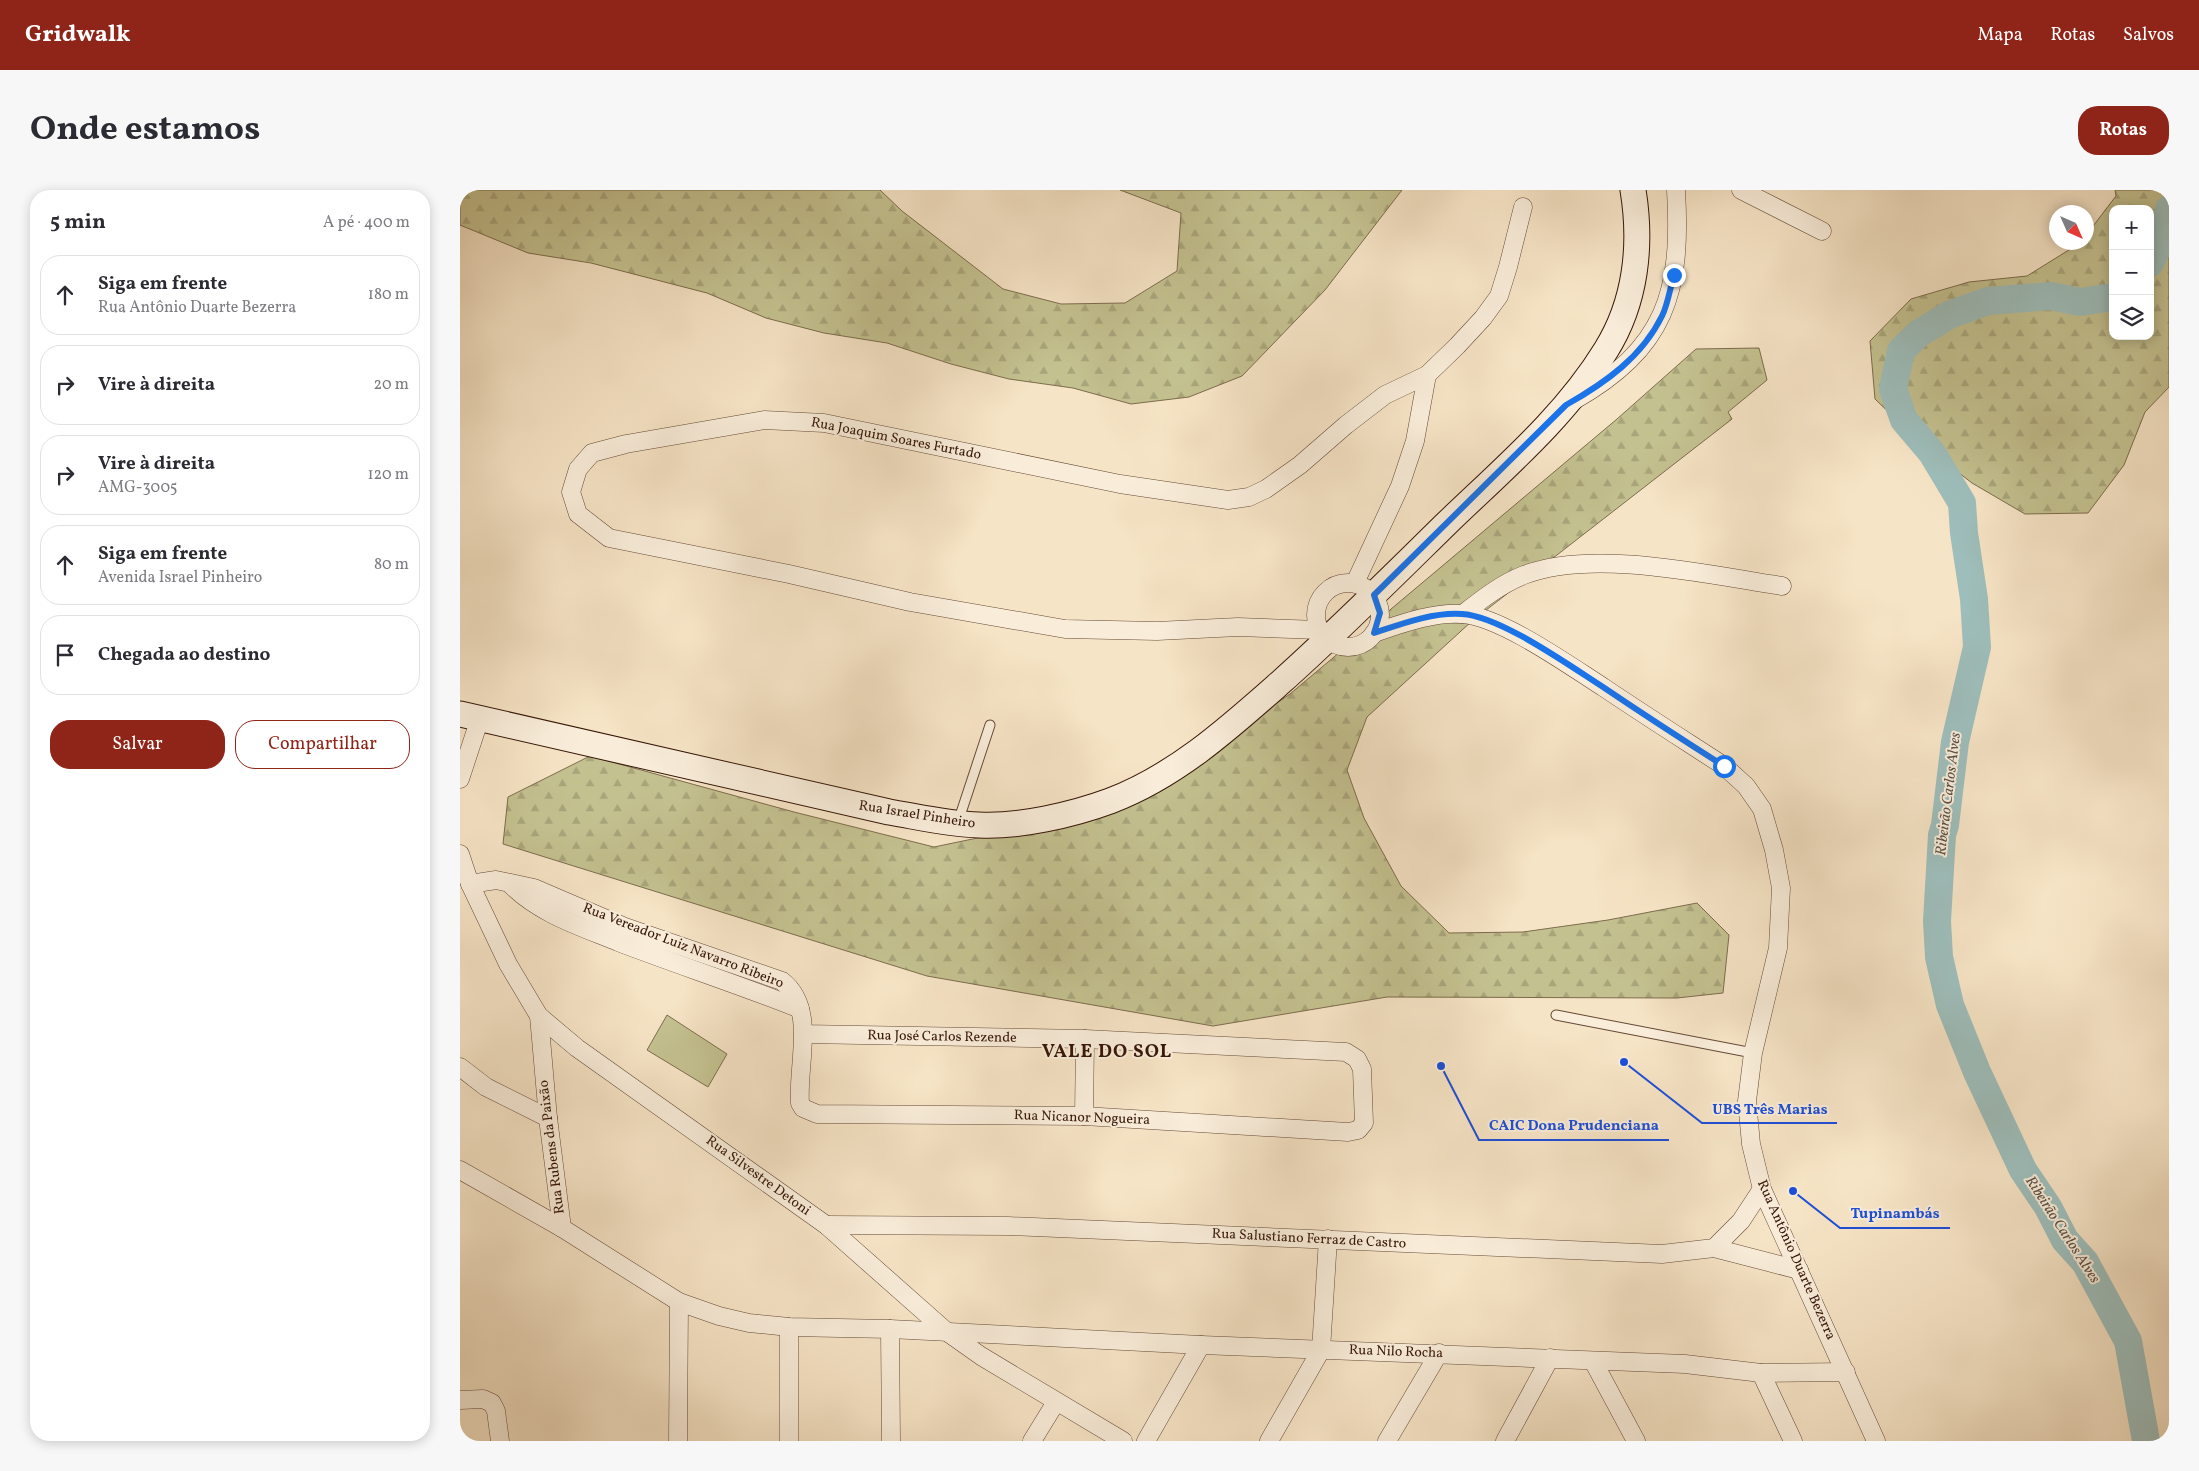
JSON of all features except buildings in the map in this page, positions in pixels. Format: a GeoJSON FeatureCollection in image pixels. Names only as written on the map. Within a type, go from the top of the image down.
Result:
{"type":"FeatureCollection","features":[{"type":"Feature","properties":{"kind":"main road","name":"Rua Israel Pinheiro"},"geometry":{"type":"LineString","coordinates":[[470,716],[889,812],[957,824],[982,825],[1026,822],[1108,802],[1169,772],[1241,718],[1323,635],[1365,589],[1566,405],[1606,350],[1622,319],[1634,277],[1638,247],[1634,190]]}},
{"type":"Feature","properties":{"kind":"street"},"geometry":{"type":"LineString","coordinates":[[1566,405],[1596,388],[1622,368],[1652,335],[1663,315],[1674,275],[1677,229],[1676,190]]}},
{"type":"Feature","properties":{"kind":"street"},"geometry":{"type":"LineString","coordinates":[[1741,190],[1822,231]]}},
{"type":"Feature","properties":{"kind":"street","name":"Rua Joaquim Soares Furtado"},"geometry":{"type":"LineString","coordinates":[[1374,633],[1366,641],[1356,646],[1345,647],[1323,635],[1238,627],[1157,631],[1066,629],[910,602],[789,574],[609,538],[578,514],[571,492],[578,469],[592,454],[626,444],[764,420],[824,423],[1120,484],[1235,499],[1248,497],[1266,489],[1300,465],[1346,425],[1385,395],[1427,375],[1484,318],[1499,296],[1523,207]]}},
{"type":"Feature","properties":{"kind":"street"},"geometry":{"type":"LineString","coordinates":[[1374,633],[1380,613],[1365,589],[1380,534],[1415,441],[1427,375]]}},
{"type":"Feature","properties":{"kind":"street"},"geometry":{"type":"LineString","coordinates":[[1463,614],[1502,585],[1524,575],[1546,568],[1574,565],[1619,564],[1682,570],[1782,586]]}},
{"type":"Feature","properties":{"kind":"street"},"geometry":{"type":"LineString","coordinates":[[1323,635],[1316,623],[1316,614],[1323,598],[1338,586],[1365,589]]}},
{"type":"Feature","properties":{"kind":"street","name":"Rua Antônio Duarte Bezerra"},"geometry":{"type":"LineString","coordinates":[[1374,633],[1410,622],[1463,614],[1489,620],[1556,656],[1724,766],[1746,786],[1762,808],[1774,850],[1781,888],[1778,948],[1753,1053],[1747,1101],[1751,1144],[1762,1188],[1876,1441]]}},
{"type":"Feature","properties":{"kind":"street"},"geometry":{"type":"LineString","coordinates":[[460,779],[470,716]]}},
{"type":"Feature","properties":{"kind":"street","name":"Rua Silvestre Detoni"},"geometry":{"type":"LineString","coordinates":[[460,854],[470,884],[508,964],[539,1016],[577,1048],[826,1225],[946,1332],[981,1356],[1123,1441]]}},
{"type":"Feature","properties":{"kind":"street","name":"Rua Vereador Luiz Navarro Ribeiro"},"geometry":{"type":"LineString","coordinates":[[470,884],[508,881],[534,888],[625,927],[782,981],[796,995],[800,1009],[803,1034],[800,1103]]}},
{"type":"Feature","properties":{"kind":"street","name":"Rua Rubens da Paixão"},"geometry":{"type":"LineString","coordinates":[[539,1016],[548,1118],[562,1228],[679,1302],[719,1316],[749,1323],[789,1327],[946,1332]]}},
{"type":"Feature","properties":{"kind":"street","name":"Rua José Carlos Rezende"},"geometry":{"type":"LineString","coordinates":[[803,1034],[1085,1039],[1339,1051],[1352,1054],[1360,1062],[1362,1069],[1364,1123]]}},
{"type":"Feature","properties":{"kind":"street"},"geometry":{"type":"LineString","coordinates":[[1084,1116],[1085,1039]]}},
{"type":"Feature","properties":{"kind":"street"},"geometry":{"type":"LineString","coordinates":[[460,1067],[486,1087],[548,1118]]}},
{"type":"Feature","properties":{"kind":"street","name":"Rua Nicanor Nogueira"},"geometry":{"type":"LineString","coordinates":[[800,1103],[803,1108],[817,1114],[1084,1116],[1348,1132],[1358,1130],[1364,1123]]}},
{"type":"Feature","properties":{"kind":"street"},"geometry":{"type":"LineString","coordinates":[[460,1170],[562,1228]]}},
{"type":"Feature","properties":{"kind":"street"},"geometry":{"type":"LineString","coordinates":[[1714,1248],[1741,1221],[1762,1188]]}},
{"type":"Feature","properties":{"kind":"street","name":"Rua Salustiano Ferraz de Castro"},"geometry":{"type":"LineString","coordinates":[[826,1225],[1008,1226],[1662,1254],[1714,1248]]}},
{"type":"Feature","properties":{"kind":"street"},"geometry":{"type":"LineString","coordinates":[[1269,1441],[1321,1350],[1328,1239]]}},
{"type":"Feature","properties":{"kind":"street"},"geometry":{"type":"LineString","coordinates":[[1714,1248],[1799,1270]]}},
{"type":"Feature","properties":{"kind":"street"},"geometry":{"type":"LineString","coordinates":[[678,1441],[679,1302]]}},
{"type":"Feature","properties":{"kind":"street"},"geometry":{"type":"LineString","coordinates":[[789,1327],[789,1441]]}},
{"type":"Feature","properties":{"kind":"street"},"geometry":{"type":"LineString","coordinates":[[890,1329],[891,1441]]}},
{"type":"Feature","properties":{"kind":"street","name":"Rua Nilo Rocha"},"geometry":{"type":"LineString","coordinates":[[946,1332],[1201,1345],[1685,1364],[1760,1373],[1846,1372]]}},
{"type":"Feature","properties":{"kind":"street"},"geometry":{"type":"LineString","coordinates":[[1146,1441],[1201,1345]]}},
{"type":"Feature","properties":{"kind":"street"},"geometry":{"type":"LineString","coordinates":[[1387,1441],[1439,1353]]}},
{"type":"Feature","properties":{"kind":"street"},"geometry":{"type":"LineString","coordinates":[[1505,1441],[1550,1358]]}},
{"type":"Feature","properties":{"kind":"street"},"geometry":{"type":"LineString","coordinates":[[1593,1361],[1629,1437]]}},
{"type":"Feature","properties":{"kind":"street"},"geometry":{"type":"LineString","coordinates":[[1760,1373],[1792,1441]]}},
{"type":"Feature","properties":{"kind":"street"},"geometry":{"type":"LineString","coordinates":[[460,1400],[486,1400],[494,1406],[500,1441]]}},
{"type":"Feature","properties":{"kind":"street"},"geometry":{"type":"LineString","coordinates":[[1032,1441],[1056,1402]]}},
{"type":"Feature","properties":{"kind":"lane"},"geometry":{"type":"LineString","coordinates":[[957,824],[990,725]]}},
{"type":"Feature","properties":{"kind":"lane"},"geometry":{"type":"LineString","coordinates":[[1556,1016],[1753,1053]]}},
{"type":"Feature","properties":{"kind":"green space"},"geometry":{"type":"Polygon","coordinates":[[[460,190],[880,190],[902,211],[1003,289],[1061,304],[1125,303],[1177,271],[1181,213],[1120,190],[1402,190],[1325,290],[1242,376],[1189,397],[1131,404],[1073,388],[1009,379],[951,364],[887,343],[824,333],[766,318],[707,293],[591,263],[528,253],[460,225],[460,190]]]}},
{"type":"Feature","properties":{"kind":"green space"},"geometry":{"type":"Polygon","coordinates":[[[2115,190],[2169,190],[2169,387],[2145,412],[2124,465],[2088,513],[2025,514],[1972,483],[1924,446],[1875,399],[1870,341],[1911,299],[1969,282],[2027,276],[2069,250],[2094,250],[2094,225],[2109,205],[2109,340],[2154,340],[2154,205],[2109,205],[2116,196],[2115,190]]]}},
{"type":"Feature","properties":{"kind":"green space"},"geometry":{"type":"Polygon","coordinates":[[[1759,348],[1767,380],[1728,412],[1732,419],[1472,621],[1367,717],[1347,770],[1364,818],[1401,886],[1449,933],[1523,932],[1608,920],[1697,903],[1729,935],[1723,993],[1677,998],[1387,997],[1213,1026],[927,976],[503,844],[508,797],[590,756],[794,812],[934,847],[1127,807],[1290,694],[1617,419],[1696,349],[1759,348]]]}},
{"type":"Feature","properties":{"kind":"green space"},"geometry":{"type":"Polygon","coordinates":[[[667,1015],[727,1054],[708,1087],[647,1050],[667,1015]]]}},
{"type":"Feature","properties":{"kind":"waterway","name":"Ribeirão Carlos Alves"},"geometry":{"type":"LineString","coordinates":[[2154,255],[2169,209]]}},
{"type":"Feature","properties":{"kind":"waterway","name":"Ribeirão Carlos Alves"},"geometry":{"type":"LineString","coordinates":[[2109,298],[2080,302],[2051,296],[1988,301],[1949,315],[1918,334],[1901,351],[1893,389],[1904,420],[1932,453],[1962,503],[1964,533],[1974,599],[1977,647],[1955,742],[1945,825],[1942,835],[1937,921],[1939,957],[1950,1005],[1977,1072],[2023,1170],[2048,1207],[2065,1240],[2085,1262],[2128,1341],[2146,1441]]}},
{"type":"Feature","properties":{"kind":"place","name":"UBS Três Marias"},"geometry":{"type":"Point","coordinates":[1624,1062]}},
{"type":"Feature","properties":{"kind":"place","name":"CAIC Dona Prudenciana"},"geometry":{"type":"Point","coordinates":[1441,1066]}},
{"type":"Feature","properties":{"kind":"place","name":"Tupinambás"},"geometry":{"type":"Point","coordinates":[1793,1191]}},
{"type":"Feature","properties":{"kind":"district","name":"VALE DO SOL"},"geometry":{"type":"Point","coordinates":[1107,1052]}},
{"type":"Feature","properties":{"kind":"route"},"geometry":{"type":"LineString","coordinates":[[1674,275],[1663,315],[1652,335],[1622,368],[1596,388],[1566,405],[1374,595],[1380,613],[1374,633],[1436,616],[1463,614],[1489,620],[1556,656],[1724,766]]}}]}
